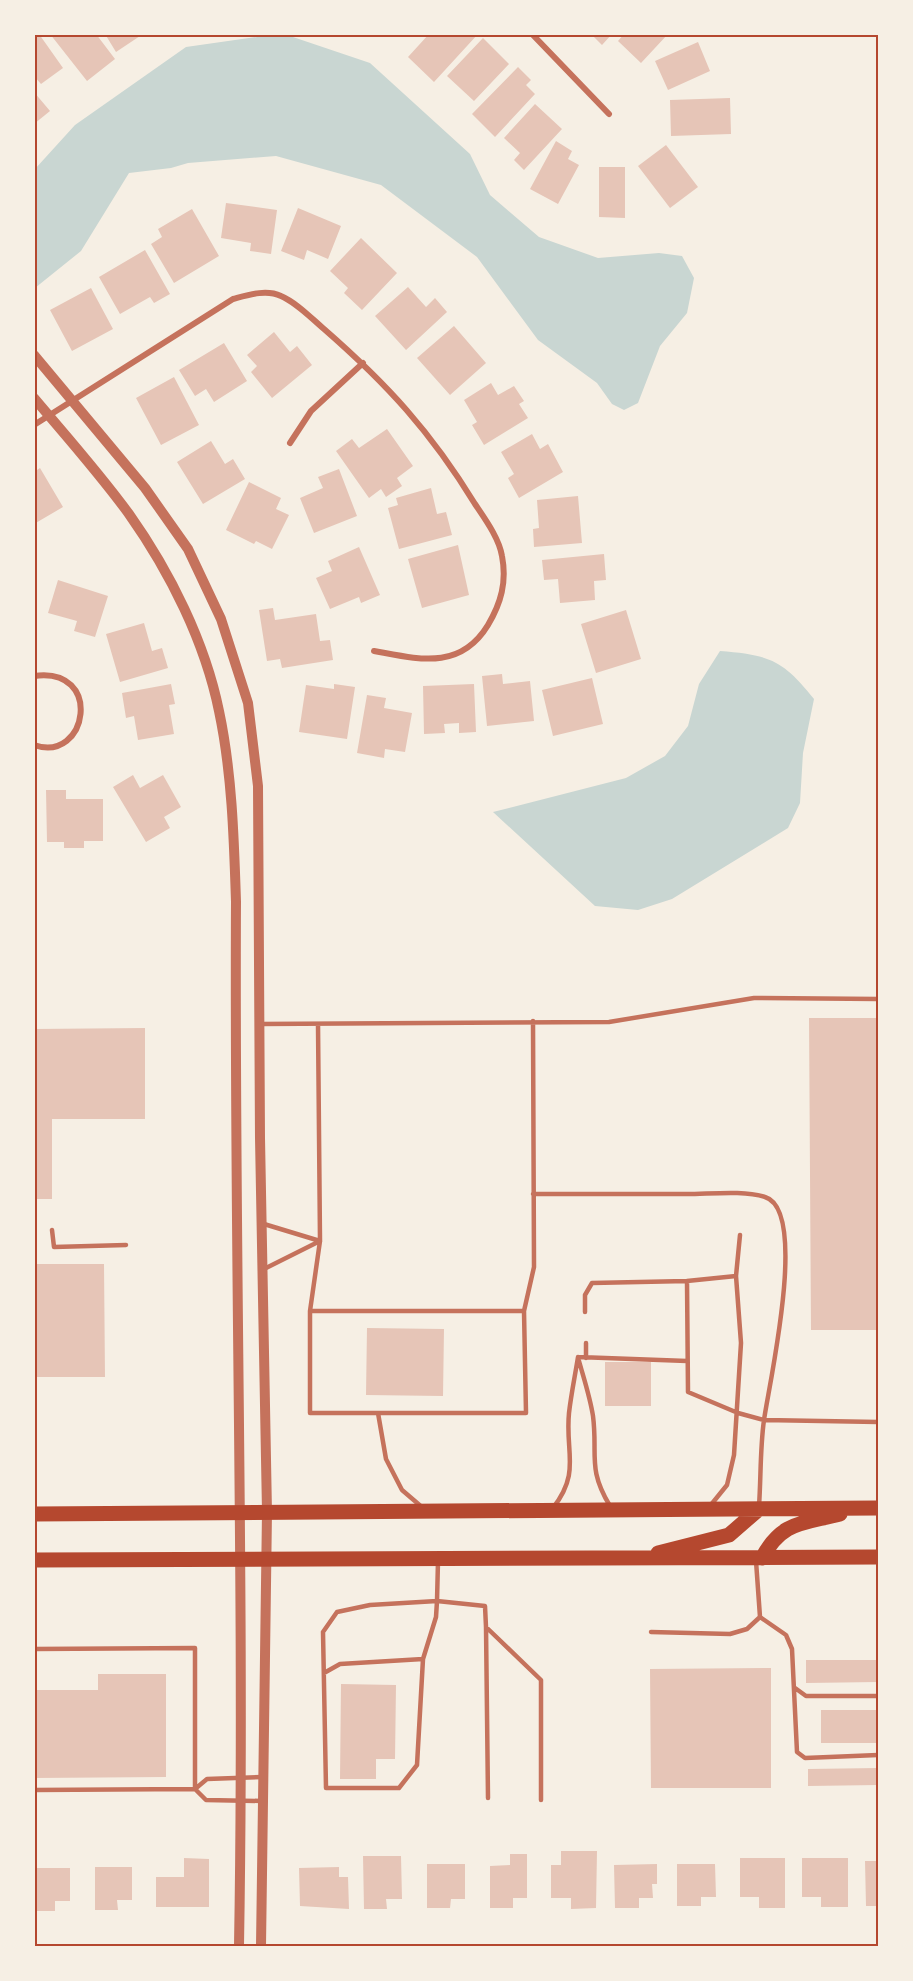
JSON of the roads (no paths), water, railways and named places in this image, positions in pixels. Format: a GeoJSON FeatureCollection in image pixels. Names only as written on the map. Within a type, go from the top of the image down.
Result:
{"type":"FeatureCollection","features":[{"type":"Feature","properties":{"kind":"main road"},"geometry":{"type":"LineString","coordinates":[[759,1558],[772,1539],[784,1529],[861,1508]]}},
{"type":"Feature","properties":{"kind":"main road"},"geometry":{"type":"LineString","coordinates":[[34,1514],[879,1508]]}},
{"type":"Feature","properties":{"kind":"main road"},"geometry":{"type":"LineString","coordinates":[[632,1559],[729,1535],[759,1509]]}},
{"type":"Feature","properties":{"kind":"main road"},"geometry":{"type":"LineString","coordinates":[[34,1560],[879,1557]]}},
{"type":"Feature","properties":{"kind":"street"},"geometry":{"type":"LineString","coordinates":[[532,34],[609,114]]}},
{"type":"Feature","properties":{"kind":"street"},"geometry":{"type":"LineString","coordinates":[[34,425],[233,299],[257,292],[281,296],[301,309],[363,363],[406,407],[452,466],[487,521],[502,554],[504,586],[495,613],[478,641],[453,655],[428,660],[374,651]]}},
{"type":"Feature","properties":{"kind":"street"},"geometry":{"type":"LineString","coordinates":[[34,355],[145,488],[188,549],[221,619],[248,703],[258,786],[264,1224],[267,1559],[261,1947]]}},
{"type":"Feature","properties":{"kind":"street"},"geometry":{"type":"LineString","coordinates":[[290,443],[311,411],[363,363]]}},
{"type":"Feature","properties":{"kind":"street"},"geometry":{"type":"LineString","coordinates":[[34,398],[129,514],[165,570],[196,636],[219,711],[235,856],[238,1513],[242,1777],[239,1947]]}},
{"type":"Feature","properties":{"kind":"street"},"geometry":{"type":"LineString","coordinates":[[34,676],[58,676],[69,683],[79,698],[81,716],[78,727],[62,743],[51,747],[34,745]]}},
{"type":"Feature","properties":{"kind":"lane"},"geometry":{"type":"LineString","coordinates":[[260,1024],[609,1022],[754,998],[879,999]]}},
{"type":"Feature","properties":{"kind":"lane"},"geometry":{"type":"LineString","coordinates":[[318,1024],[320,1240],[310,1311],[310,1413],[526,1413],[524,1311],[534,1267],[533,1021]]}},
{"type":"Feature","properties":{"kind":"lane"},"geometry":{"type":"LineString","coordinates":[[533,1194],[723,1194],[765,1197],[775,1203],[781,1211],[786,1257],[773,1378],[764,1420],[759,1509]]}},
{"type":"Feature","properties":{"kind":"lane"},"geometry":{"type":"LineString","coordinates":[[264,1224],[320,1240]]}},
{"type":"Feature","properties":{"kind":"lane"},"geometry":{"type":"LineString","coordinates":[[52,1230],[54,1247],[126,1245]]}},
{"type":"Feature","properties":{"kind":"lane"},"geometry":{"type":"LineString","coordinates":[[706,1510],[727,1485],[730,1477],[738,1413],[741,1343],[736,1276],[740,1235]]}},
{"type":"Feature","properties":{"kind":"lane"},"geometry":{"type":"LineString","coordinates":[[264,1269],[320,1240]]}},
{"type":"Feature","properties":{"kind":"lane"},"geometry":{"type":"LineString","coordinates":[[585,1312],[585,1295],[592,1283],[687,1281],[736,1276]]}},
{"type":"Feature","properties":{"kind":"lane"},"geometry":{"type":"LineString","coordinates":[[687,1281],[688,1392],[738,1413],[764,1420],[879,1422]]}},
{"type":"Feature","properties":{"kind":"lane"},"geometry":{"type":"LineString","coordinates":[[310,1311],[524,1311]]}},
{"type":"Feature","properties":{"kind":"lane"},"geometry":{"type":"LineString","coordinates":[[586,1343],[586,1358]]}},
{"type":"Feature","properties":{"kind":"lane"},"geometry":{"type":"LineString","coordinates":[[578,1357],[687,1361]]}},
{"type":"Feature","properties":{"kind":"lane"},"geometry":{"type":"LineString","coordinates":[[550,1510],[566,1491],[570,1478],[569,1414],[578,1357]]}},
{"type":"Feature","properties":{"kind":"lane"},"geometry":{"type":"LineString","coordinates":[[578,1357],[593,1416],[594,1464],[598,1486],[613,1510]]}},
{"type":"Feature","properties":{"kind":"lane"},"geometry":{"type":"LineString","coordinates":[[378,1413],[387,1459],[402,1490],[428,1511]]}},
{"type":"Feature","properties":{"kind":"lane"},"geometry":{"type":"LineString","coordinates":[[438,1558],[437,1601],[436,1617],[423,1659],[417,1765],[399,1788],[326,1788],[323,1632],[337,1612],[370,1605],[437,1601],[485,1606],[488,1798]]}},
{"type":"Feature","properties":{"kind":"lane"},"geometry":{"type":"LineString","coordinates":[[651,1632],[730,1634],[747,1629],[759,1617],[759,1558]]}},
{"type":"Feature","properties":{"kind":"lane"},"geometry":{"type":"LineString","coordinates":[[759,1617],[786,1635],[792,1649],[797,1752],[804,1758],[879,1755]]}},
{"type":"Feature","properties":{"kind":"lane"},"geometry":{"type":"LineString","coordinates":[[486,1627],[541,1680],[541,1800]]}},
{"type":"Feature","properties":{"kind":"lane"},"geometry":{"type":"LineString","coordinates":[[34,1649],[195,1648],[195,1789],[206,1800],[242,1803],[263,1801]]}},
{"type":"Feature","properties":{"kind":"lane"},"geometry":{"type":"LineString","coordinates":[[324,1673],[340,1664],[423,1659]]}},
{"type":"Feature","properties":{"kind":"lane"},"geometry":{"type":"LineString","coordinates":[[795,1688],[806,1696],[879,1696]]}},
{"type":"Feature","properties":{"kind":"lane"},"geometry":{"type":"LineString","coordinates":[[34,1790],[195,1789],[207,1779],[264,1777]]}}]}
